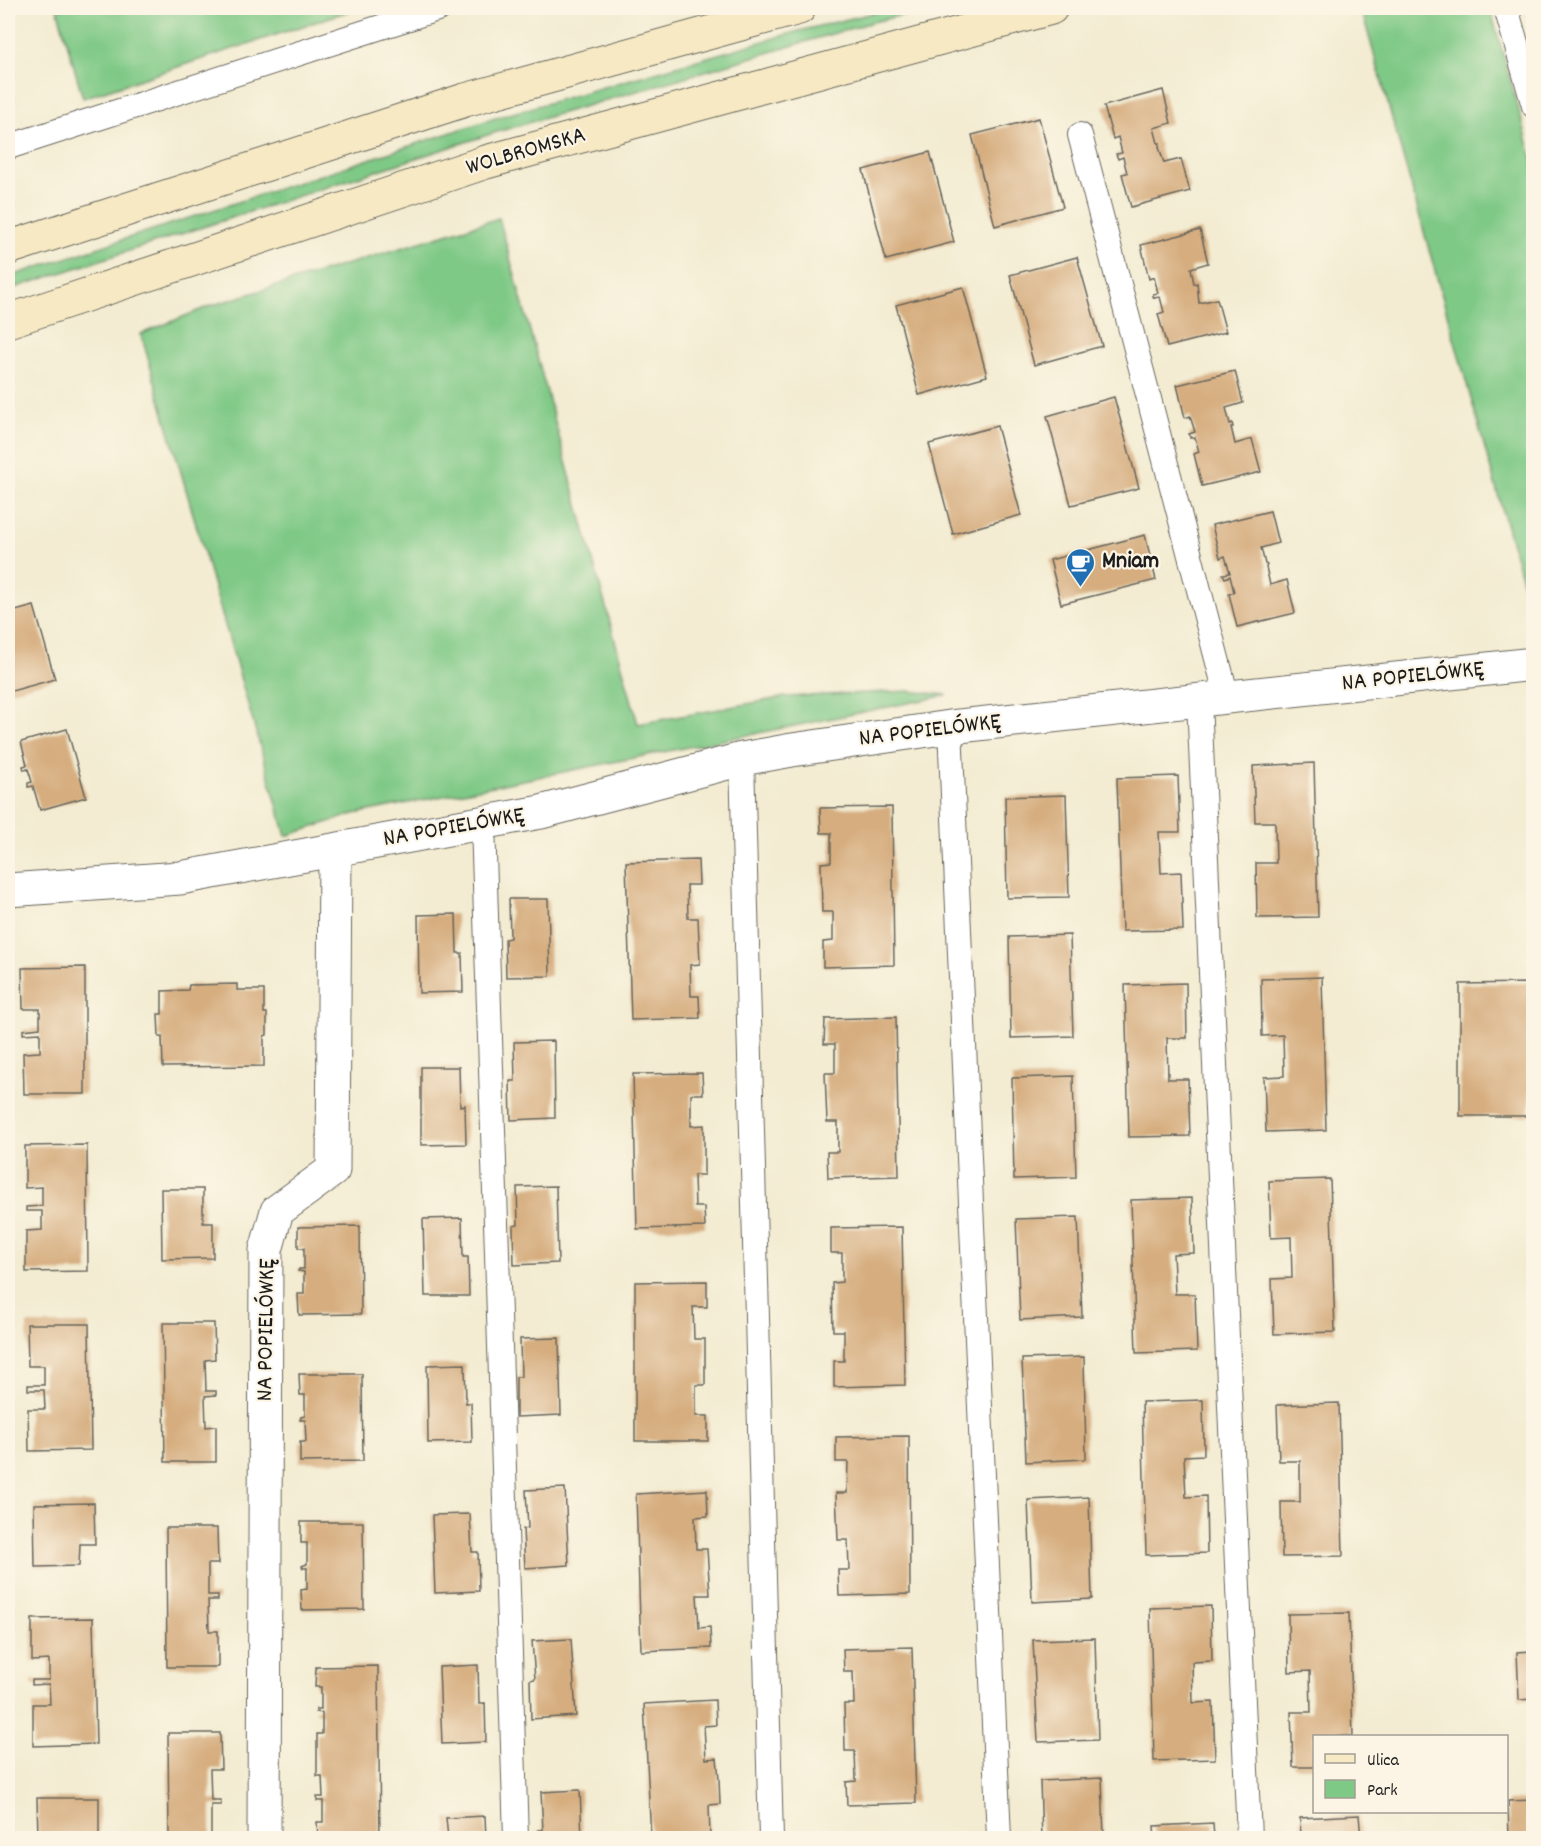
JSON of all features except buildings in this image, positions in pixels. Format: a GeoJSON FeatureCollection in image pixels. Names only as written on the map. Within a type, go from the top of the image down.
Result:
{"type":"FeatureCollection","features":[{"type":"Feature","properties":{"kind":"main road"},"geometry":{"type":"LineString","coordinates":[[8,248],[465,100],[799,8]]}},
{"type":"Feature","properties":{"kind":"main road","name":"WOLBROMSKA"},"geometry":{"type":"LineString","coordinates":[[8,321],[486,162],[1051,8]]}},
{"type":"Feature","properties":{"kind":"street","name":"NA POPIELÓWKĘ"},"geometry":{"type":"LineString","coordinates":[[8,890],[180,878],[541,812],[742,759],[950,728],[1533,664]]}},
{"type":"Feature","properties":{"kind":"street","name":"NA POPIELÓWKĘ"},"geometry":{"type":"LineString","coordinates":[[264,1839],[267,1250],[277,1211],[333,1170],[335,850]]}},
{"type":"Feature","properties":{"kind":"lane"},"geometry":{"type":"LineString","coordinates":[[8,147],[440,8]]}},
{"type":"Feature","properties":{"kind":"lane"},"geometry":{"type":"LineString","coordinates":[[1506,8],[1533,106]]}},
{"type":"Feature","properties":{"kind":"lane"},"geometry":{"type":"LineString","coordinates":[[1080,135],[1213,698],[1249,1839]]}},
{"type":"Feature","properties":{"kind":"lane"},"geometry":{"type":"LineString","coordinates":[[950,728],[999,1839]]}},
{"type":"Feature","properties":{"kind":"lane"},"geometry":{"type":"LineString","coordinates":[[742,759],[771,1839]]}},
{"type":"Feature","properties":{"kind":"lane"},"geometry":{"type":"LineString","coordinates":[[483,823],[516,1839]]}},
{"type":"Feature","properties":{"kind":"green space"},"geometry":{"type":"Polygon","coordinates":[[[57,8],[358,8],[83,98],[57,8]]]}},
{"type":"Feature","properties":{"kind":"green space"},"geometry":{"type":"Polygon","coordinates":[[[893,8],[933,8],[873,22],[497,132],[8,290],[8,277],[492,119],[795,32],[893,8]]]}},
{"type":"Feature","properties":{"kind":"green space"},"geometry":{"type":"Polygon","coordinates":[[[1361,8],[1490,8],[1533,160],[1533,619],[1361,8]]]}},
{"type":"Feature","properties":{"kind":"green space"},"geometry":{"type":"Polygon","coordinates":[[[499,218],[638,724],[785,697],[909,691],[948,695],[354,814],[286,836],[141,334],[210,306],[499,218]]]}},
{"type":"Feature","properties":{"kind":"place","name":"Mniam"},"geometry":{"type":"Point","coordinates":[1081,588]}}]}
